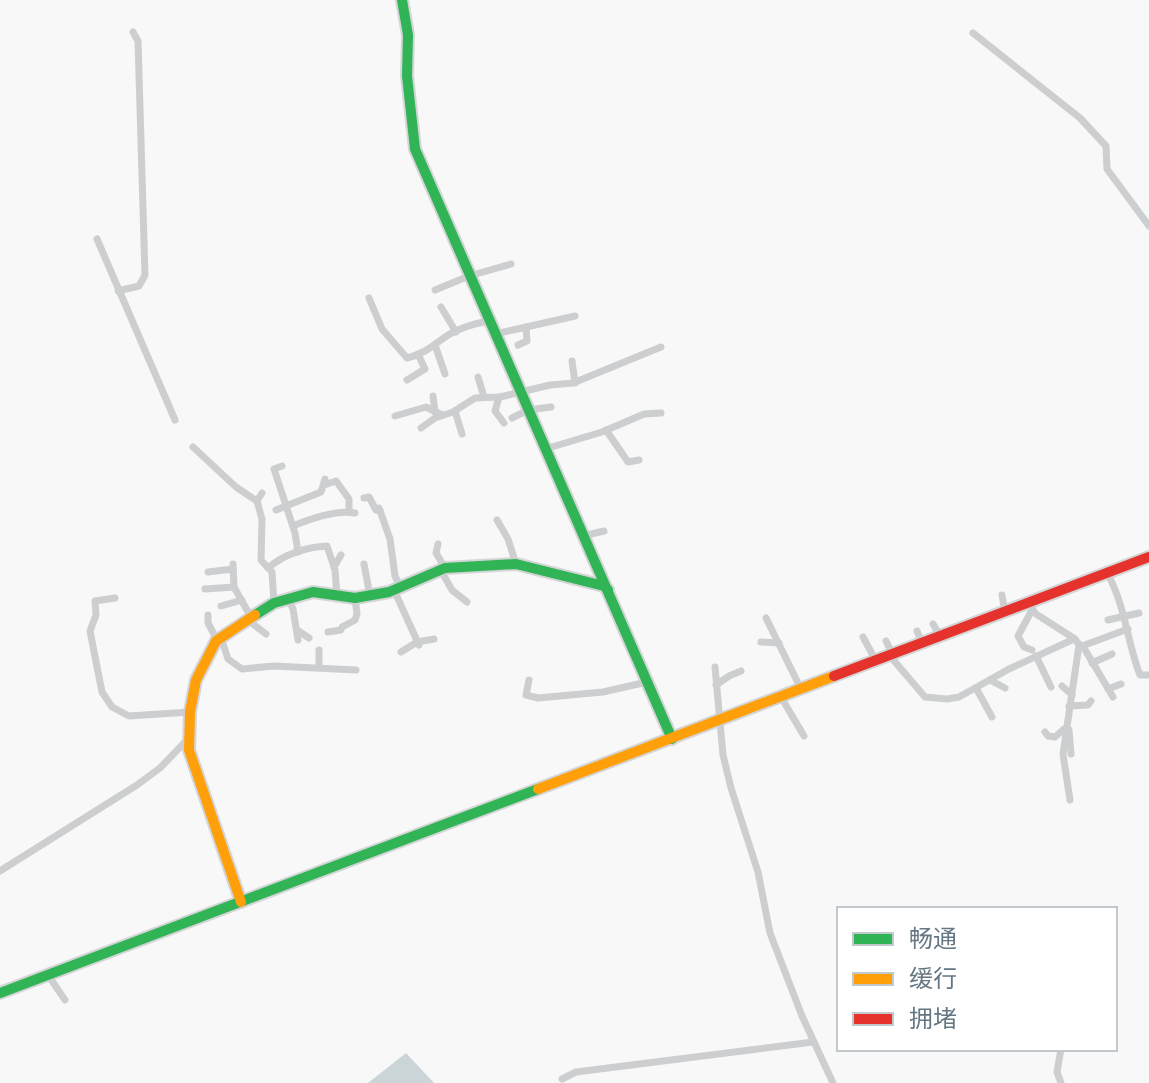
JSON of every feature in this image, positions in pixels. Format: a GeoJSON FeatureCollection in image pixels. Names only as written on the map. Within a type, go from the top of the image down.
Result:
{"type":"FeatureCollection","features":[{"type":"Feature","properties":{"kind":"street"},"geometry":{"type":"LineString","coordinates":[[402,0],[408,35],[407,76],[415,149],[672,739]]}},
{"type":"Feature","properties":{"kind":"street"},"geometry":{"type":"LineString","coordinates":[[118,291],[139,286],[145,275],[138,41],[133,32]]}},
{"type":"Feature","properties":{"kind":"street"},"geometry":{"type":"LineString","coordinates":[[973,33],[1080,118],[1106,146],[1107,169],[1149,226]]}},
{"type":"Feature","properties":{"kind":"street"},"geometry":{"type":"LineString","coordinates":[[97,239],[175,420]]}},
{"type":"Feature","properties":{"kind":"street"},"geometry":{"type":"LineString","coordinates":[[435,290],[511,264]]}},
{"type":"Feature","properties":{"kind":"street"},"geometry":{"type":"LineString","coordinates":[[369,298],[382,329],[407,358],[456,332],[489,321]]}},
{"type":"Feature","properties":{"kind":"street"},"geometry":{"type":"LineString","coordinates":[[441,307],[456,332]]}},
{"type":"Feature","properties":{"kind":"street"},"geometry":{"type":"LineString","coordinates":[[495,334],[575,316]]}},
{"type":"Feature","properties":{"kind":"street"},"geometry":{"type":"LineString","coordinates":[[518,345],[527,341],[526,327]]}},
{"type":"Feature","properties":{"kind":"street"},"geometry":{"type":"LineString","coordinates":[[435,345],[445,374]]}},
{"type":"Feature","properties":{"kind":"street"},"geometry":{"type":"LineString","coordinates":[[421,428],[437,414],[455,411],[475,398],[499,397],[550,385],[575,383],[661,347]]}},
{"type":"Feature","properties":{"kind":"street"},"geometry":{"type":"LineString","coordinates":[[407,380],[425,369],[418,354]]}},
{"type":"Feature","properties":{"kind":"street"},"geometry":{"type":"LineString","coordinates":[[572,361],[575,383]]}},
{"type":"Feature","properties":{"kind":"street"},"geometry":{"type":"LineString","coordinates":[[478,377],[484,397]]}},
{"type":"Feature","properties":{"kind":"street"},"geometry":{"type":"LineString","coordinates":[[433,396],[437,414]]}},
{"type":"Feature","properties":{"kind":"street"},"geometry":{"type":"LineString","coordinates":[[487,420],[495,411],[499,397]]}},
{"type":"Feature","properties":{"kind":"street"},"geometry":{"type":"LineString","coordinates":[[395,416],[422,407],[437,414]]}},
{"type":"Feature","properties":{"kind":"street"},"geometry":{"type":"LineString","coordinates":[[495,411],[508,420],[528,410],[551,407]]}},
{"type":"Feature","properties":{"kind":"street"},"geometry":{"type":"LineString","coordinates":[[455,411],[462,434]]}},
{"type":"Feature","properties":{"kind":"street"},"geometry":{"type":"LineString","coordinates":[[545,449],[606,430],[644,414],[661,413]]}},
{"type":"Feature","properties":{"kind":"street"},"geometry":{"type":"LineString","coordinates":[[606,430],[628,462],[639,460]]}},
{"type":"Feature","properties":{"kind":"street"},"geometry":{"type":"LineString","coordinates":[[193,447],[236,487],[260,497],[261,560],[272,572],[274,603]]}},
{"type":"Feature","properties":{"kind":"street"},"geometry":{"type":"LineString","coordinates":[[282,466],[274,469],[293,526],[298,552]]}},
{"type":"Feature","properties":{"kind":"street"},"geometry":{"type":"LineString","coordinates":[[276,510],[318,494],[324,482],[336,481],[349,499],[352,512],[293,526]]}},
{"type":"Feature","properties":{"kind":"street"},"geometry":{"type":"LineString","coordinates":[[364,498],[369,497],[376,510],[380,510],[394,553],[391,564],[397,589],[418,644]]}},
{"type":"Feature","properties":{"kind":"street"},"geometry":{"type":"LineString","coordinates":[[497,520],[508,539],[516,564]]}},
{"type":"Feature","properties":{"kind":"street"},"geometry":{"type":"LineString","coordinates":[[583,536],[604,531]]}},
{"type":"Feature","properties":{"kind":"street"},"geometry":{"type":"LineString","coordinates":[[438,544],[436,553],[452,590],[467,602]]}},
{"type":"Feature","properties":{"kind":"street"},"geometry":{"type":"LineString","coordinates":[[268,568],[298,552],[327,546],[334,567],[337,596]]}},
{"type":"Feature","properties":{"kind":"street"},"geometry":{"type":"LineString","coordinates":[[334,567],[341,555]]}},
{"type":"Feature","properties":{"kind":"street"},"geometry":{"type":"LineString","coordinates":[[0,993],[876,661],[917,639],[940,636],[981,615],[1030,606],[1149,557]]}},
{"type":"Feature","properties":{"kind":"street"},"geometry":{"type":"LineString","coordinates":[[364,564],[370,596]]}},
{"type":"Feature","properties":{"kind":"street"},"geometry":{"type":"LineString","coordinates":[[241,902],[191,761],[188,739],[196,680],[219,639],[274,603],[311,588],[337,596],[370,596],[397,589],[443,568],[516,564],[556,572],[604,586],[609,591]]}},
{"type":"Feature","properties":{"kind":"street"},"geometry":{"type":"LineString","coordinates":[[208,572],[233,566],[234,587],[250,620],[266,634]]}},
{"type":"Feature","properties":{"kind":"street"},"geometry":{"type":"LineString","coordinates":[[1107,573],[1114,585],[1140,675],[1149,675]]}},
{"type":"Feature","properties":{"kind":"street"},"geometry":{"type":"LineString","coordinates":[[205,589],[234,587]]}},
{"type":"Feature","properties":{"kind":"street"},"geometry":{"type":"LineString","coordinates":[[1002,595],[1005,612]]}},
{"type":"Feature","properties":{"kind":"street"},"geometry":{"type":"LineString","coordinates":[[115,598],[95,601],[96,615],[90,629],[95,662],[107,702],[117,712],[129,716],[190,712]]}},
{"type":"Feature","properties":{"kind":"street"},"geometry":{"type":"LineString","coordinates":[[288,598],[298,640]]}},
{"type":"Feature","properties":{"kind":"street"},"geometry":{"type":"LineString","coordinates":[[328,632],[341,630],[357,618],[355,598]]}},
{"type":"Feature","properties":{"kind":"street"},"geometry":{"type":"LineString","coordinates":[[221,606],[242,600]]}},
{"type":"Feature","properties":{"kind":"street"},"geometry":{"type":"LineString","coordinates":[[1030,606],[1078,643],[1113,697]]}},
{"type":"Feature","properties":{"kind":"street"},"geometry":{"type":"LineString","coordinates":[[1030,606],[1018,636],[1024,647],[1034,653],[1051,687]]}},
{"type":"Feature","properties":{"kind":"street"},"geometry":{"type":"LineString","coordinates":[[1108,620],[1139,613]]}},
{"type":"Feature","properties":{"kind":"street"},"geometry":{"type":"LineString","coordinates":[[208,615],[208,623],[228,659],[239,668],[356,670]]}},
{"type":"Feature","properties":{"kind":"street"},"geometry":{"type":"LineString","coordinates":[[766,618],[801,689]]}},
{"type":"Feature","properties":{"kind":"street"},"geometry":{"type":"LineString","coordinates":[[348,624],[348,635]]}},
{"type":"Feature","properties":{"kind":"street"},"geometry":{"type":"LineString","coordinates":[[933,624],[940,636]]}},
{"type":"Feature","properties":{"kind":"street"},"geometry":{"type":"LineString","coordinates":[[296,628],[309,638]]}},
{"type":"Feature","properties":{"kind":"street"},"geometry":{"type":"LineString","coordinates":[[886,641],[891,655],[920,693],[928,699],[955,698],[1034,653],[1128,629]]}},
{"type":"Feature","properties":{"kind":"street"},"geometry":{"type":"LineString","coordinates":[[863,637],[876,661]]}},
{"type":"Feature","properties":{"kind":"street"},"geometry":{"type":"LineString","coordinates":[[401,652],[434,639]]}},
{"type":"Feature","properties":{"kind":"street"},"geometry":{"type":"LineString","coordinates":[[761,642],[779,643]]}},
{"type":"Feature","properties":{"kind":"street"},"geometry":{"type":"LineString","coordinates":[[1070,800],[1063,761],[1078,643]]}},
{"type":"Feature","properties":{"kind":"street"},"geometry":{"type":"LineString","coordinates":[[319,650],[319,667]]}},
{"type":"Feature","properties":{"kind":"street"},"geometry":{"type":"LineString","coordinates":[[1092,663],[1112,654]]}},
{"type":"Feature","properties":{"kind":"street"},"geometry":{"type":"LineString","coordinates":[[715,667],[718,721],[727,776],[758,872],[770,933],[802,1016],[833,1083]]}},
{"type":"Feature","properties":{"kind":"street"},"geometry":{"type":"LineString","coordinates":[[716,685],[741,671]]}},
{"type":"Feature","properties":{"kind":"street"},"geometry":{"type":"LineString","coordinates":[[529,680],[526,695],[538,698],[603,692],[647,682]]}},
{"type":"Feature","properties":{"kind":"street"},"geometry":{"type":"LineString","coordinates":[[990,680],[1005,688]]}},
{"type":"Feature","properties":{"kind":"street"},"geometry":{"type":"LineString","coordinates":[[1108,689],[1121,684]]}},
{"type":"Feature","properties":{"kind":"street"},"geometry":{"type":"LineString","coordinates":[[1062,686],[1072,695]]}},
{"type":"Feature","properties":{"kind":"street"},"geometry":{"type":"LineString","coordinates":[[976,688],[992,717]]}},
{"type":"Feature","properties":{"kind":"street"},"geometry":{"type":"LineString","coordinates":[[781,697],[804,736]]}},
{"type":"Feature","properties":{"kind":"street"},"geometry":{"type":"LineString","coordinates":[[1069,706],[1088,705],[1091,701]]}},
{"type":"Feature","properties":{"kind":"street"},"geometry":{"type":"LineString","coordinates":[[1045,732],[1055,737],[1066,724]]}},
{"type":"Feature","properties":{"kind":"street"},"geometry":{"type":"LineString","coordinates":[[1066,724],[1071,754]]}},
{"type":"Feature","properties":{"kind":"street"},"geometry":{"type":"LineString","coordinates":[[0,871],[155,772],[188,739]]}},
{"type":"Feature","properties":{"kind":"street"},"geometry":{"type":"LineString","coordinates":[[48,975],[65,1000]]}},
{"type":"Feature","properties":{"kind":"street"},"geometry":{"type":"LineString","coordinates":[[802,1016],[811,1013]]}},
{"type":"Feature","properties":{"kind":"street"},"geometry":{"type":"LineString","coordinates":[[562,1079],[576,1072],[813,1042]]}},
{"type":"Feature","properties":{"kind":"street"},"geometry":{"type":"LineString","coordinates":[[1061,1051],[1057,1072],[1061,1083]]}},
{"type":"Feature","properties":{"kind":"shaded area"},"geometry":{"type":"Polygon","coordinates":[[[406,1053],[434,1083],[368,1083],[406,1053]]]}},
{"type":"Feature","properties":{"kind":"traffic: fast"},"geometry":{"type":"LineString","coordinates":[[402,0],[408,35],[407,76],[415,149],[672,739]]}},
{"type":"Feature","properties":{"kind":"traffic: fast"},"geometry":{"type":"LineString","coordinates":[[255,615],[274,603],[313,592],[355,598],[389,592],[445,568],[516,564],[604,586],[608,590]]}},
{"type":"Feature","properties":{"kind":"traffic: fast"},"geometry":{"type":"LineString","coordinates":[[0,993],[538,789]]}},
{"type":"Feature","properties":{"kind":"traffic: slow"},"geometry":{"type":"LineString","coordinates":[[241,902],[189,750],[190,712],[196,680],[216,641],[255,615]]}},
{"type":"Feature","properties":{"kind":"traffic: slow"},"geometry":{"type":"LineString","coordinates":[[538,789],[834,676]]}},
{"type":"Feature","properties":{"kind":"traffic: jam"},"geometry":{"type":"LineString","coordinates":[[834,676],[1149,557]]}}]}
